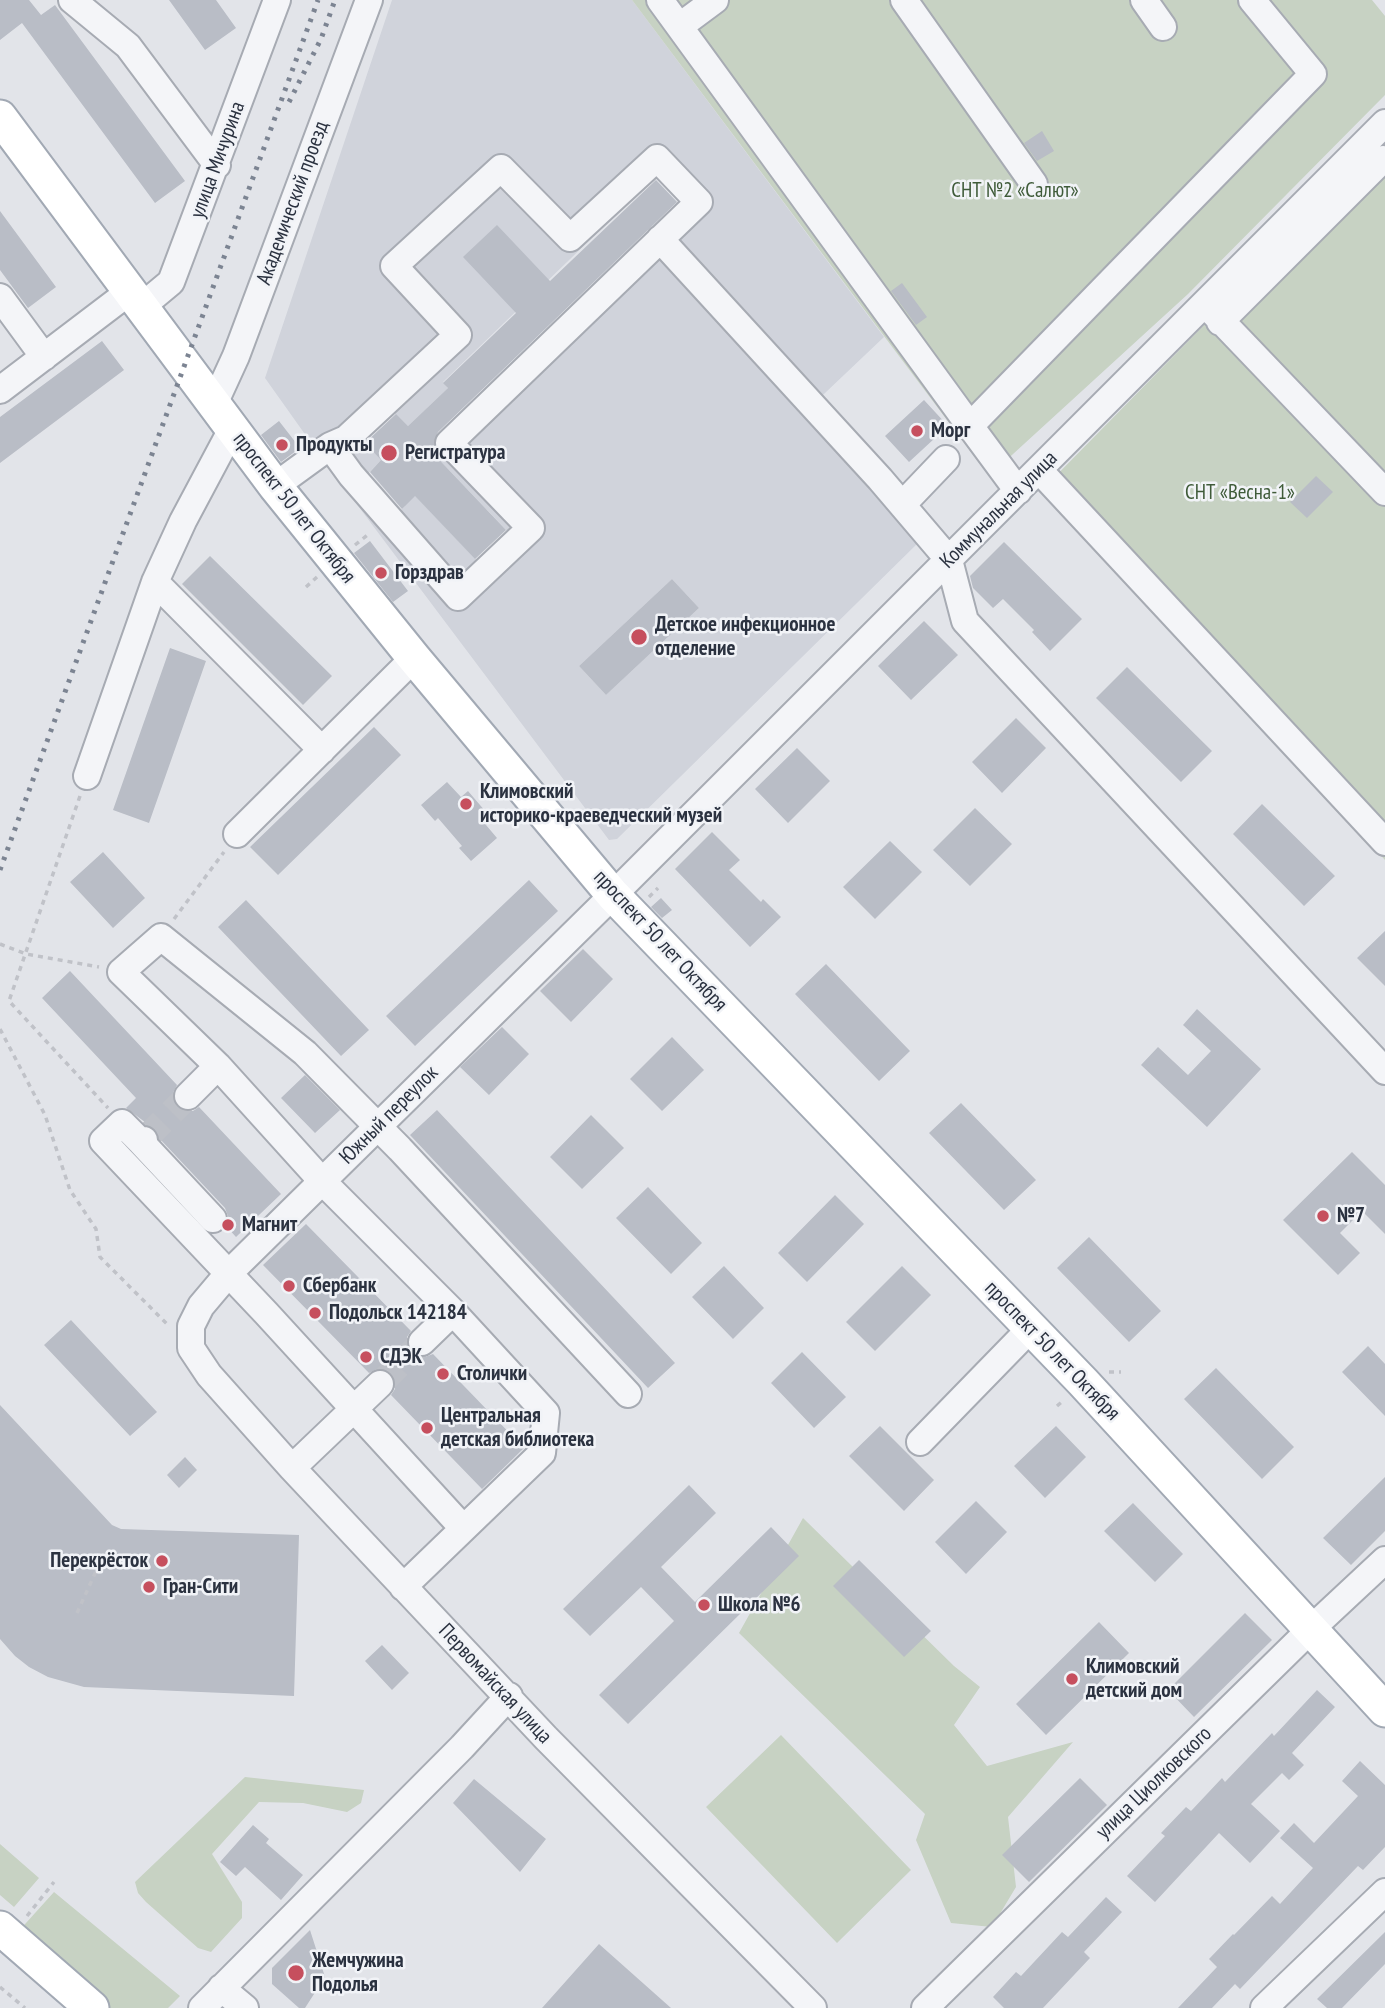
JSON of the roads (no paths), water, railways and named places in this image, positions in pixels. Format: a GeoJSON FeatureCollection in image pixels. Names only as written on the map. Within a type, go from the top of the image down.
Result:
{"type":"FeatureCollection","features":[{"type":"Feature","properties":{"kind":"main road","name":"проспект 50 лет Октября"},"geometry":{"type":"LineString","coordinates":[[0,117],[275,486],[414,658],[613,895],[1031,1328],[1385,1710]]}},
{"type":"Feature","properties":{"kind":"main road"},"geometry":{"type":"LineString","coordinates":[[11,1924],[92,2008]]}},
{"type":"Feature","properties":{"kind":"main road"},"geometry":{"type":"LineString","coordinates":[[0,1958],[59,2008]]}},
{"type":"Feature","properties":{"kind":"street"},"geometry":{"type":"LineString","coordinates":[[72,0],[128,46],[217,165]]}},
{"type":"Feature","properties":{"kind":"street","name":"улица Мичурина"},"geometry":{"type":"LineString","coordinates":[[0,390],[44,357],[135,299],[172,282],[276,0]]}},
{"type":"Feature","properties":{"kind":"street","name":"Академический проезд"},"geometry":{"type":"LineString","coordinates":[[87,776],[155,582],[183,521],[223,416],[236,356],[369,0]]}},
{"type":"Feature","properties":{"kind":"street"},"geometry":{"type":"LineString","coordinates":[[660,0],[1018,491]]}},
{"type":"Feature","properties":{"kind":"street"},"geometry":{"type":"LineString","coordinates":[[680,26],[715,0]]}},
{"type":"Feature","properties":{"kind":"street"},"geometry":{"type":"LineString","coordinates":[[904,0],[1034,184]]}},
{"type":"Feature","properties":{"kind":"street"},"geometry":{"type":"LineString","coordinates":[[1144,0],[1163,27]]}},
{"type":"Feature","properties":{"kind":"street"},"geometry":{"type":"LineString","coordinates":[[970,426],[1313,74],[1252,0]]}},
{"type":"Feature","properties":{"kind":"street","name":"Коммунальная улица"},"geometry":{"type":"LineString","coordinates":[[613,895],[1039,470],[1213,313],[1385,123]]}},
{"type":"Feature","properties":{"kind":"street"},"geometry":{"type":"LineString","coordinates":[[275,486],[330,446],[346,439],[458,335],[394,265],[501,168],[570,238],[657,158],[699,202],[449,443],[531,528],[458,597],[351,475],[330,446]]}},
{"type":"Feature","properties":{"kind":"street"},"geometry":{"type":"LineString","coordinates":[[1385,160],[1213,313],[1385,492]]}},
{"type":"Feature","properties":{"kind":"street"},"geometry":{"type":"LineString","coordinates":[[660,239],[949,560],[965,621],[1385,1071]]}},
{"type":"Feature","properties":{"kind":"street"},"geometry":{"type":"LineString","coordinates":[[0,297],[44,357]]}},
{"type":"Feature","properties":{"kind":"street"},"geometry":{"type":"LineString","coordinates":[[902,505],[946,459]]}},
{"type":"Feature","properties":{"kind":"street"},"geometry":{"type":"LineString","coordinates":[[1039,470],[1385,842]]}},
{"type":"Feature","properties":{"kind":"street"},"geometry":{"type":"LineString","coordinates":[[155,582],[322,750]]}},
{"type":"Feature","properties":{"kind":"street"},"geometry":{"type":"LineString","coordinates":[[237,834],[414,658]]}},
{"type":"Feature","properties":{"kind":"street","name":"Южный переулок"},"geometry":{"type":"LineString","coordinates":[[191,1348],[191,1326],[201,1306],[228,1274],[613,895]]}},
{"type":"Feature","properties":{"kind":"street"},"geometry":{"type":"LineString","coordinates":[[403,1587],[542,1453],[546,1413],[453,1312],[322,1181],[218,1066],[121,972],[161,937],[305,1053],[628,1394]]}},
{"type":"Feature","properties":{"kind":"street"},"geometry":{"type":"LineString","coordinates":[[188,1096],[218,1066]]}},
{"type":"Feature","properties":{"kind":"street"},"geometry":{"type":"LineString","coordinates":[[213,1219],[142,1141],[122,1123],[103,1141],[463,1528]]}},
{"type":"Feature","properties":{"kind":"street"},"geometry":{"type":"LineString","coordinates":[[422,1342],[453,1312]]}},
{"type":"Feature","properties":{"kind":"street"},"geometry":{"type":"LineString","coordinates":[[920,1442],[1031,1328]]}},
{"type":"Feature","properties":{"kind":"street","name":"Первомайская улица"},"geometry":{"type":"LineString","coordinates":[[191,1348],[209,1376],[403,1587],[546,1738],[813,2008]]}},
{"type":"Feature","properties":{"kind":"street"},"geometry":{"type":"LineString","coordinates":[[292,1468],[380,1384]]}},
{"type":"Feature","properties":{"kind":"street","name":"улица Циолковского"},"geometry":{"type":"LineString","coordinates":[[925,2008],[1311,1629],[1385,1560]]}},
{"type":"Feature","properties":{"kind":"street"},"geometry":{"type":"LineString","coordinates":[[202,2008],[453,1756],[509,1696]]}},
{"type":"Feature","properties":{"kind":"street"},"geometry":{"type":"LineString","coordinates":[[1264,2008],[1385,1892]]}},
{"type":"Feature","properties":{"kind":"street"},"geometry":{"type":"LineString","coordinates":[[221,1988],[245,2008]]}},
{"type":"Feature","properties":{"kind":"tunnel"},"geometry":{"type":"LineString","coordinates":[[144,1140],[188,1096]]}},
{"type":"Feature","properties":{"kind":"tunnel"},"geometry":{"type":"LineString","coordinates":[[380,1384],[422,1342]]}},
{"type":"Feature","properties":{"kind":"railway"},"geometry":{"type":"LineString","coordinates":[[0,870],[318,0]]}},
{"type":"Feature","properties":{"kind":"railway"},"geometry":{"type":"LineString","coordinates":[[289,102],[321,39],[335,0]]}},
{"type":"Feature","properties":{"kind":"place","name":"Морг"},"geometry":{"type":"Point","coordinates":[917,431]}},
{"type":"Feature","properties":{"kind":"place","name":"Продукты"},"geometry":{"type":"Point","coordinates":[282,445]}},
{"type":"Feature","properties":{"kind":"place","name":"Регистратура"},"geometry":{"type":"Point","coordinates":[389,453]}},
{"type":"Feature","properties":{"kind":"place","name":"Горздрав"},"geometry":{"type":"Point","coordinates":[381,573]}},
{"type":"Feature","properties":{"kind":"place","name":"Детское инфекционное отделение"},"geometry":{"type":"Point","coordinates":[639,637]}},
{"type":"Feature","properties":{"kind":"place","name":"Климовский историко-краеведческий музей"},"geometry":{"type":"Point","coordinates":[466,804]}},
{"type":"Feature","properties":{"kind":"place","name":"№7"},"geometry":{"type":"Point","coordinates":[1323,1216]}},
{"type":"Feature","properties":{"kind":"place","name":"Магнит"},"geometry":{"type":"Point","coordinates":[228,1225]}},
{"type":"Feature","properties":{"kind":"place","name":"Сбербанк"},"geometry":{"type":"Point","coordinates":[289,1286]}},
{"type":"Feature","properties":{"kind":"place","name":"Подольск 142184"},"geometry":{"type":"Point","coordinates":[315,1313]}},
{"type":"Feature","properties":{"kind":"place","name":"СДЭК"},"geometry":{"type":"Point","coordinates":[366,1357]}},
{"type":"Feature","properties":{"kind":"place","name":"Столички"},"geometry":{"type":"Point","coordinates":[443,1374]}},
{"type":"Feature","properties":{"kind":"place","name":"Центральная детская библиотека"},"geometry":{"type":"Point","coordinates":[427,1428]}},
{"type":"Feature","properties":{"kind":"place","name":"Перекрёсток"},"geometry":{"type":"Point","coordinates":[162,1561]}},
{"type":"Feature","properties":{"kind":"place","name":"Гран-Сити"},"geometry":{"type":"Point","coordinates":[149,1587]}},
{"type":"Feature","properties":{"kind":"place","name":"Школа №6"},"geometry":{"type":"Point","coordinates":[704,1605]}},
{"type":"Feature","properties":{"kind":"place","name":"Климовский детский дом"},"geometry":{"type":"Point","coordinates":[1072,1679]}},
{"type":"Feature","properties":{"kind":"place","name":"Жемчужина Подолья"},"geometry":{"type":"Point","coordinates":[296,1973]}},
{"type":"Feature","properties":{"kind":"park label","name":"СНТ №2 «Салют»"},"geometry":{"type":"Point","coordinates":[1015,191]}},
{"type":"Feature","properties":{"kind":"park label","name":"СНТ «Весна-1»"},"geometry":{"type":"Point","coordinates":[1240,493]}}]}
